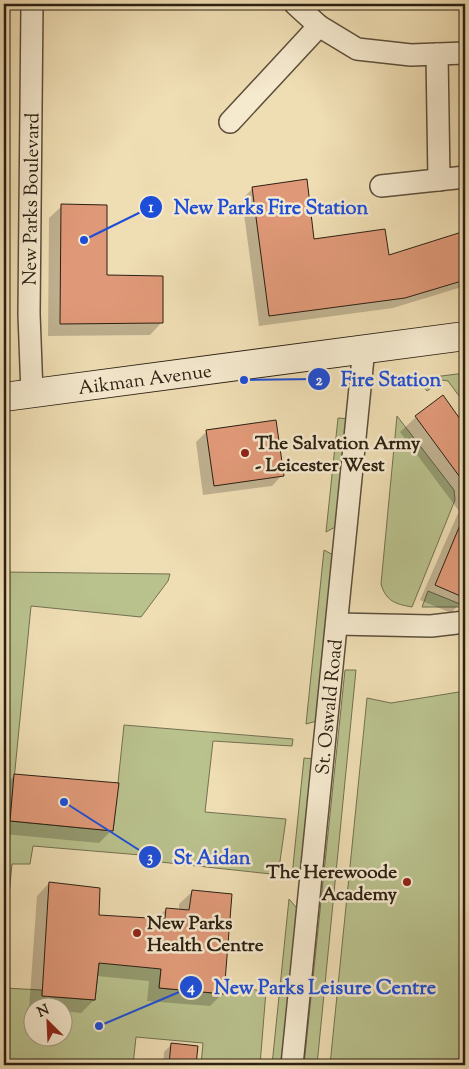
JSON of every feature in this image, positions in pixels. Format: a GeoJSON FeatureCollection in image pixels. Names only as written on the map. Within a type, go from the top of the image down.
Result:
{"type":"FeatureCollection","features":[{"type":"Feature","properties":{"kind":"street","name":"New Parks Boulevard"},"geometry":{"type":"LineString","coordinates":[[32,4],[29,314],[32,394]]}},
{"type":"Feature","properties":{"kind":"street"},"geometry":{"type":"LineString","coordinates":[[294,4],[318,26],[357,49],[411,55],[465,53]]}},
{"type":"Feature","properties":{"kind":"street"},"geometry":{"type":"LineString","coordinates":[[230,122],[318,26]]}},
{"type":"Feature","properties":{"kind":"street"},"geometry":{"type":"LineString","coordinates":[[437,54],[439,180]]}},
{"type":"Feature","properties":{"kind":"street"},"geometry":{"type":"LineString","coordinates":[[381,186],[465,177]]}},
{"type":"Feature","properties":{"kind":"street","name":"Aikman Avenue"},"geometry":{"type":"LineString","coordinates":[[4,397],[465,336]]}},
{"type":"Feature","properties":{"kind":"street","name":"St. Oswald Road"},"geometry":{"type":"LineString","coordinates":[[292,1065],[364,348]]}},
{"type":"Feature","properties":{"kind":"street"},"geometry":{"type":"LineString","coordinates":[[337,624],[431,626],[465,622]]}},
{"type":"Feature","properties":{"kind":"green space"},"geometry":{"type":"Polygon","coordinates":[[[465,373],[465,404],[448,381],[442,380],[427,391],[418,379],[465,373]]]}},
{"type":"Feature","properties":{"kind":"green space"},"geometry":{"type":"Polygon","coordinates":[[[397,416],[454,490],[455,500],[412,607],[392,601],[383,590],[381,584],[397,416]]]}},
{"type":"Feature","properties":{"kind":"green space"},"geometry":{"type":"Polygon","coordinates":[[[338,418],[351,419],[339,525],[326,532],[338,418]]]}},
{"type":"Feature","properties":{"kind":"green space"},"geometry":{"type":"Polygon","coordinates":[[[324,550],[337,557],[321,720],[306,724],[324,550]]]}},
{"type":"Feature","properties":{"kind":"green space"},"geometry":{"type":"Polygon","coordinates":[[[4,572],[170,574],[168,581],[141,617],[31,606],[10,821],[113,831],[124,725],[293,739],[292,746],[213,741],[205,812],[286,819],[279,868],[271,874],[142,860],[141,855],[33,846],[30,864],[12,864],[4,947],[4,572]]]}},
{"type":"Feature","properties":{"kind":"green space"},"geometry":{"type":"Polygon","coordinates":[[[428,591],[465,606],[465,607],[422,607],[428,591]]]}},
{"type":"Feature","properties":{"kind":"green space"},"geometry":{"type":"Polygon","coordinates":[[[345,670],[356,670],[317,1065],[304,1065],[345,670]]]}},
{"type":"Feature","properties":{"kind":"green space","name":"The Herewoode Academy"},"geometry":{"type":"Polygon","coordinates":[[[465,691],[465,1065],[330,1065],[367,698],[391,703],[465,691]]]}},
{"type":"Feature","properties":{"kind":"green space"},"geometry":{"type":"Polygon","coordinates":[[[304,758],[317,759],[307,862],[292,876],[304,758]]]}},
{"type":"Feature","properties":{"kind":"green space"},"geometry":{"type":"Polygon","coordinates":[[[289,899],[301,913],[285,1065],[272,1065],[289,899]]]}},
{"type":"Feature","properties":{"kind":"green space"},"geometry":{"type":"Polygon","coordinates":[[[163,949],[159,988],[223,994],[224,987],[266,991],[260,1065],[201,1065],[203,1043],[136,1037],[133,1065],[4,1065],[4,988],[42,990],[42,996],[22,996],[22,1046],[72,1046],[72,998],[95,1000],[99,963],[163,949]]]}},
{"type":"Feature","properties":{"kind":"building"},"geometry":{"type":"Polygon","coordinates":[[[307,179],[314,239],[385,229],[389,255],[465,231],[465,280],[405,298],[269,316],[252,187],[307,179]]]}},
{"type":"Feature","properties":{"kind":"building"},"geometry":{"type":"Polygon","coordinates":[[[61,204],[107,205],[107,275],[163,276],[163,323],[60,324],[61,204]]]}},
{"type":"Feature","properties":{"kind":"building"},"geometry":{"type":"Polygon","coordinates":[[[443,395],[465,426],[465,484],[415,416],[443,395]]]}},
{"type":"Feature","properties":{"kind":"building","name":"The Salvation Army - Leicester West"},"geometry":{"type":"Polygon","coordinates":[[[276,420],[284,476],[214,486],[206,430],[276,420]]]}},
{"type":"Feature","properties":{"kind":"building"},"geometry":{"type":"Polygon","coordinates":[[[465,513],[465,598],[435,585],[465,513]]]}},
{"type":"Feature","properties":{"kind":"building"},"geometry":{"type":"Polygon","coordinates":[[[14,774],[119,783],[113,831],[10,821],[14,774]]]}},
{"type":"Feature","properties":{"kind":"building","name":"New Parks Health Centre"},"geometry":{"type":"Polygon","coordinates":[[[49,882],[100,888],[99,915],[165,919],[166,908],[189,910],[192,890],[232,894],[224,994],[159,988],[161,969],[99,963],[95,1000],[72,998],[72,996],[42,996],[49,882]]]}},
{"type":"Feature","properties":{"kind":"building"},"geometry":{"type":"Polygon","coordinates":[[[171,1043],[198,1046],[196,1065],[169,1065],[171,1043]]]}},
{"type":"Feature","properties":{"kind":"place","name":"New Parks Fire Station"},"geometry":{"type":"Point","coordinates":[84,240]}},
{"type":"Feature","properties":{"kind":"place","name":"Fire Station"},"geometry":{"type":"Point","coordinates":[244,380]}},
{"type":"Feature","properties":{"kind":"place","name":"The Salvation Army - Leicester West"},"geometry":{"type":"Point","coordinates":[245,453]}},
{"type":"Feature","properties":{"kind":"place","name":"St Aidan"},"geometry":{"type":"Point","coordinates":[64,802]}},
{"type":"Feature","properties":{"kind":"place","name":"The Herewoode Academy"},"geometry":{"type":"Point","coordinates":[407,882]}},
{"type":"Feature","properties":{"kind":"place","name":"New Parks Health Centre"},"geometry":{"type":"Point","coordinates":[137,933]}},
{"type":"Feature","properties":{"kind":"place","name":"New Parks Leisure Centre"},"geometry":{"type":"Point","coordinates":[99,1026]}}]}
